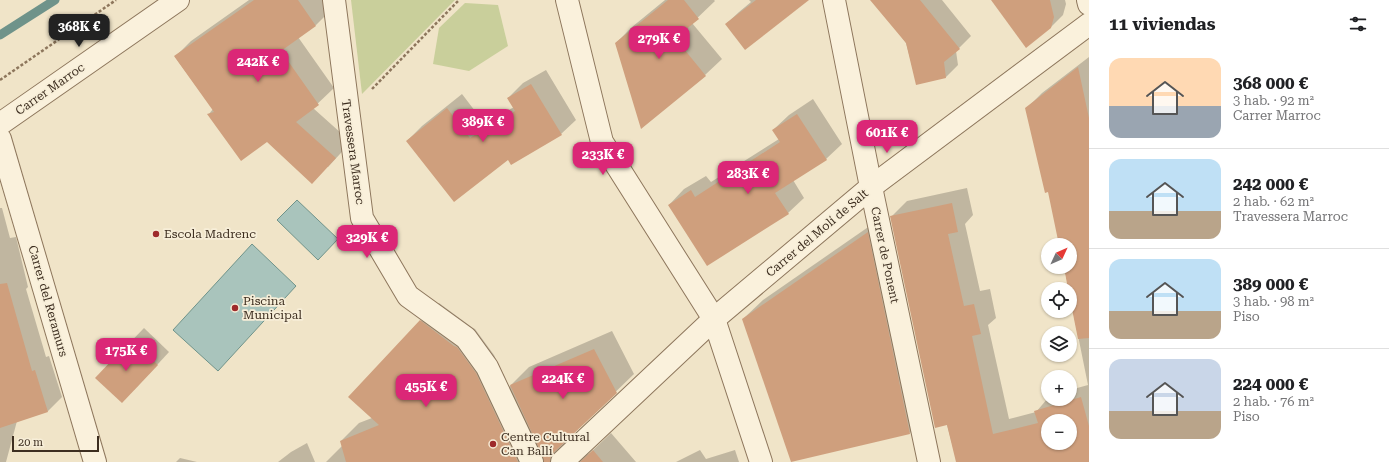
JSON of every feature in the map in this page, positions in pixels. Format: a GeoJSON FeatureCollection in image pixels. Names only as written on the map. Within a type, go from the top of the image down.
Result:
{"type":"FeatureCollection","features":[{"type":"Feature","properties":{"kind":"street","name":"Carrer Marroc"},"geometry":{"type":"LineString","coordinates":[[0,124],[178,0]]}},
{"type":"Feature","properties":{"kind":"street","name":"Travessera Marroc"},"geometry":{"type":"LineString","coordinates":[[334,0],[362,218],[408,296],[466,338],[487,367],[532,462]]}},
{"type":"Feature","properties":{"kind":"street"},"geometry":{"type":"LineString","coordinates":[[567,0],[602,142],[714,319],[761,462]]}},
{"type":"Feature","properties":{"kind":"street","name":"Carrer de Ponent"},"geometry":{"type":"LineString","coordinates":[[834,0],[871,187],[929,462]]}},
{"type":"Feature","properties":{"kind":"street"},"geometry":{"type":"LineString","coordinates":[[1088,0],[1089,4]]}},
{"type":"Feature","properties":{"kind":"street","name":"Carrer del Molí de Salt"},"geometry":{"type":"LineString","coordinates":[[562,462],[714,319],[871,187],[1089,24]]}},
{"type":"Feature","properties":{"kind":"street","name":"Carrer del Reramurs"},"geometry":{"type":"LineString","coordinates":[[0,139],[96,462]]}},
{"type":"Feature","properties":{"kind":"path"},"geometry":{"type":"LineString","coordinates":[[0,80],[116,0]]}},
{"type":"Feature","properties":{"kind":"path"},"geometry":{"type":"LineString","coordinates":[[348,114],[459,0]]}},
{"type":"Feature","properties":{"kind":"green space"},"geometry":{"type":"Polygon","coordinates":[[[351,0],[455,0],[362,94],[351,0]]]}},
{"type":"Feature","properties":{"kind":"green space"},"geometry":{"type":"Polygon","coordinates":[[[465,3],[498,5],[508,46],[469,71],[433,64],[439,28],[465,3]]]}},
{"type":"Feature","properties":{"kind":"water"},"geometry":{"type":"Polygon","coordinates":[[[297,200],[338,239],[318,260],[277,220],[297,200]]]}},
{"type":"Feature","properties":{"kind":"water","name":"Piscina Municipal"},"geometry":{"type":"Polygon","coordinates":[[[252,244],[296,286],[218,371],[173,330],[252,244]]]}},
{"type":"Feature","properties":{"kind":"building"},"geometry":{"type":"Polygon","coordinates":[[[254,0],[298,0],[316,26],[281,51],[319,105],[296,122],[336,158],[312,184],[267,142],[241,161],[207,114],[214,112],[174,56],[254,0]]]}},
{"type":"Feature","properties":{"kind":"building"},"geometry":{"type":"Polygon","coordinates":[[[668,0],[684,0],[699,19],[675,38],[706,76],[641,129],[615,43],[668,0]]]}},
{"type":"Feature","properties":{"kind":"building"},"geometry":{"type":"Polygon","coordinates":[[[756,0],[809,0],[745,50],[725,24],[756,0]]]}},
{"type":"Feature","properties":{"kind":"building"},"geometry":{"type":"Polygon","coordinates":[[[870,0],[920,0],[960,49],[944,62],[946,78],[916,85],[906,43],[870,0]]]}},
{"type":"Feature","properties":{"kind":"building"},"geometry":{"type":"Polygon","coordinates":[[[991,0],[1050,0],[1054,17],[1051,28],[1026,48],[991,0]]]}},
{"type":"Feature","properties":{"kind":"building"},"geometry":{"type":"Polygon","coordinates":[[[1078,67],[1089,118],[1089,338],[1078,339],[1077,326],[1075,326],[1074,318],[1077,318],[1077,282],[1067,282],[1065,274],[1077,274],[1077,238],[1058,238],[1048,192],[1045,193],[1025,108],[1078,67]]]}},
{"type":"Feature","properties":{"kind":"building"},"geometry":{"type":"Polygon","coordinates":[[[531,84],[562,135],[511,165],[508,160],[454,202],[406,141],[447,108],[470,138],[515,111],[507,98],[531,84]]]}},
{"type":"Feature","properties":{"kind":"building"},"geometry":{"type":"Polygon","coordinates":[[[797,114],[827,160],[775,193],[789,214],[707,266],[668,205],[691,190],[695,197],[780,142],[772,130],[797,114]]]}},
{"type":"Feature","properties":{"kind":"building"},"geometry":{"type":"Polygon","coordinates":[[[952,203],[958,232],[948,234],[964,306],[974,304],[981,334],[972,336],[993,434],[1038,423],[1034,411],[1051,406],[1077,406],[1077,398],[1081,397],[1089,426],[1089,462],[956,462],[947,425],[935,428],[890,216],[952,203]]]}},
{"type":"Feature","properties":{"kind":"building"},"geometry":{"type":"Polygon","coordinates":[[[868,232],[910,434],[791,462],[742,319],[868,232]]]}},
{"type":"Feature","properties":{"kind":"building"},"geometry":{"type":"Polygon","coordinates":[[[7,283],[32,371],[35,370],[48,412],[0,428],[0,284],[7,283]]]}},
{"type":"Feature","properties":{"kind":"building"},"geometry":{"type":"Polygon","coordinates":[[[420,320],[457,347],[476,373],[518,462],[346,462],[340,441],[379,425],[348,397],[420,320]]]}},
{"type":"Feature","properties":{"kind":"building"},"geometry":{"type":"Polygon","coordinates":[[[131,340],[158,365],[122,403],[95,378],[131,340]]]}},
{"type":"Feature","properties":{"kind":"building"},"geometry":{"type":"Polygon","coordinates":[[[594,349],[617,393],[553,453],[550,458],[550,462],[544,462],[510,385],[594,349]]]}},
{"type":"Feature","properties":{"kind":"building"},"geometry":{"type":"Polygon","coordinates":[[[593,450],[603,462],[580,462],[593,450]]]}},
{"type":"Feature","properties":{"kind":"waterway"},"geometry":{"type":"LineString","coordinates":[[0,35],[55,0]]}},
{"type":"Feature","properties":{"kind":"place","name":"Escola Madrenc"},"geometry":{"type":"Point","coordinates":[156,234]}},
{"type":"Feature","properties":{"kind":"place","name":"Piscina Municipal"},"geometry":{"type":"Point","coordinates":[235,308]}},
{"type":"Feature","properties":{"kind":"place","name":"Centre Cultural Can Ballí"},"geometry":{"type":"Point","coordinates":[493,444]}}]}
